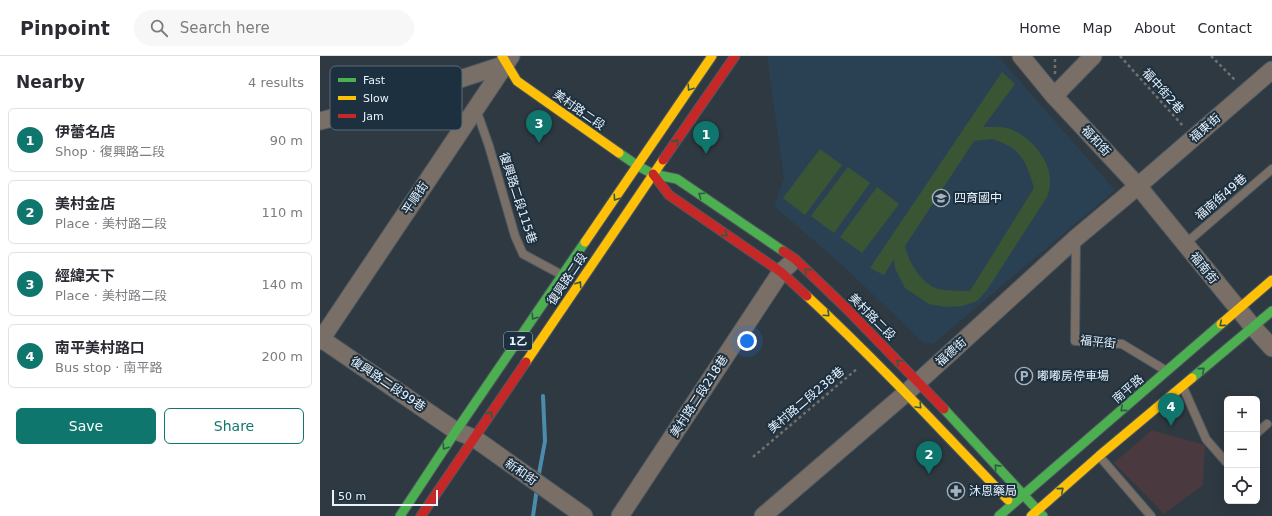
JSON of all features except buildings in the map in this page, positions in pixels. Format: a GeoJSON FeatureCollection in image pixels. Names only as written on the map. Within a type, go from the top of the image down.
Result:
{"type":"FeatureCollection","features":[{"type":"Feature","properties":{"kind":"street","name":"復興路二段"},"geometry":{"type":"LineString","coordinates":[[400,516],[456,431],[712,56]]}},
{"type":"Feature","properties":{"kind":"street","name":"復興路二段"},"geometry":{"type":"LineString","coordinates":[[420,516],[735,56]]}},
{"type":"Feature","properties":{"kind":"street"},"geometry":{"type":"LineString","coordinates":[[1020,56],[1054,96],[1093,56]]}},
{"type":"Feature","properties":{"kind":"street","name":"美村路二段"},"geometry":{"type":"LineString","coordinates":[[506,59],[517,81],[638,166],[653,174],[677,178],[795,259],[918,381],[1023,495],[1037,514]]}},
{"type":"Feature","properties":{"kind":"street"},"geometry":{"type":"LineString","coordinates":[[462,75],[506,59]]}},
{"type":"Feature","properties":{"kind":"street","name":"平順街"},"geometry":{"type":"LineString","coordinates":[[462,127],[506,59]]}},
{"type":"Feature","properties":{"kind":"street","name":"福東街"},"geometry":{"type":"LineString","coordinates":[[1138,186],[1272,70]]}},
{"type":"Feature","properties":{"kind":"street","name":"福和街"},"geometry":{"type":"LineString","coordinates":[[1054,96],[1138,186]]}},
{"type":"Feature","properties":{"kind":"street"},"geometry":{"type":"LineString","coordinates":[[320,120],[330,118]]}},
{"type":"Feature","properties":{"kind":"street","name":"平順街"},"geometry":{"type":"LineString","coordinates":[[320,339],[460,130]]}},
{"type":"Feature","properties":{"kind":"street","name":"美村路二段"},"geometry":{"type":"LineString","coordinates":[[653,174],[669,195],[781,272],[871,357],[1015,507]]}},
{"type":"Feature","properties":{"kind":"street","name":"福德街"},"geometry":{"type":"LineString","coordinates":[[763,516],[906,393],[1076,238],[1138,186]]}},
{"type":"Feature","properties":{"kind":"street","name":"福南街"},"geometry":{"type":"LineString","coordinates":[[1138,186],[1253,327],[1272,348]]}},
{"type":"Feature","properties":{"kind":"street","name":"美村路二段218巷"},"geometry":{"type":"LineString","coordinates":[[620,516],[781,272],[795,259]]}},
{"type":"Feature","properties":{"kind":"street","name":"南平路"},"geometry":{"type":"LineString","coordinates":[[998,516],[1015,507],[1023,495],[1272,280]]}},
{"type":"Feature","properties":{"kind":"street"},"geometry":{"type":"LineString","coordinates":[[1037,514],[1100,456],[1272,311]]}},
{"type":"Feature","properties":{"kind":"street","name":"復興路二段99巷"},"geometry":{"type":"LineString","coordinates":[[320,339],[456,431]]}},
{"type":"Feature","properties":{"kind":"street","name":"新和街"},"geometry":{"type":"LineString","coordinates":[[456,431],[474,438],[584,516]]}},
{"type":"Feature","properties":{"kind":"lane","name":"復興路二段115巷"},"geometry":{"type":"LineString","coordinates":[[475,108],[489,146],[515,236],[523,254],[562,276]]}},
{"type":"Feature","properties":{"kind":"lane","name":"福南街49巷"},"geometry":{"type":"LineString","coordinates":[[1185,244],[1272,169]]}},
{"type":"Feature","properties":{"kind":"lane","name":"福平街"},"geometry":{"type":"LineString","coordinates":[[1076,238],[1075,341],[1122,344],[1167,371]]}},
{"type":"Feature","properties":{"kind":"lane"},"geometry":{"type":"LineString","coordinates":[[1182,386],[1206,439],[1224,460]]}},
{"type":"Feature","properties":{"kind":"lane"},"geometry":{"type":"LineString","coordinates":[[1259,432],[1267,424]]}},
{"type":"Feature","properties":{"kind":"lane"},"geometry":{"type":"LineString","coordinates":[[1100,456],[1151,516]]}},
{"type":"Feature","properties":{"kind":"path","name":"福中街2巷"},"geometry":{"type":"LineString","coordinates":[[1120,56],[1194,138]]}},
{"type":"Feature","properties":{"kind":"path"},"geometry":{"type":"LineString","coordinates":[[1211,56],[1247,92]]}},
{"type":"Feature","properties":{"kind":"path","name":"美村路二段238巷"},"geometry":{"type":"LineString","coordinates":[[754,457],[871,357]]}},
{"type":"Feature","properties":{"kind":"shaded area","name":"四育國中"},"geometry":{"type":"Polygon","coordinates":[[[767,56],[998,56],[1115,190],[933,344],[924,343],[841,264],[774,206],[784,179],[767,56]]]}},
{"type":"Feature","properties":{"kind":"shaded area"},"geometry":{"type":"Polygon","coordinates":[[[1152,430],[1205,445],[1203,485],[1164,514],[1114,463],[1152,430]]]}},
{"type":"Feature","properties":{"kind":"green space"},"geometry":{"type":"Polygon","coordinates":[[[1002,72],[1015,84],[983,127],[1007,128],[1028,139],[1039,151],[1047,165],[1050,175],[1050,185],[1047,197],[987,290],[977,301],[962,306],[945,307],[929,304],[905,288],[895,268],[894,259],[884,275],[870,268],[1002,72]],[[992,139],[974,141],[905,246],[909,259],[917,272],[927,282],[938,289],[970,291],[1034,188],[1028,170],[1021,156],[1016,151],[992,139]]]}},
{"type":"Feature","properties":{"kind":"green space"},"geometry":{"type":"Polygon","coordinates":[[[820,149],[842,165],[805,215],[783,198],[820,149]]]}},
{"type":"Feature","properties":{"kind":"green space"},"geometry":{"type":"Polygon","coordinates":[[[848,167],[870,183],[834,233],[811,216],[848,167]]]}},
{"type":"Feature","properties":{"kind":"green space"},"geometry":{"type":"Polygon","coordinates":[[[877,187],[899,204],[862,253],[840,237],[877,187]]]}},
{"type":"Feature","properties":{"kind":"waterway"},"geometry":{"type":"LineString","coordinates":[[538,479],[545,441],[543,396]]}},
{"type":"Feature","properties":{"kind":"waterway"},"geometry":{"type":"LineString","coordinates":[[533,516],[537,488]]}},
{"type":"Feature","properties":{"kind":"traffic: fast"},"geometry":{"type":"LineString","coordinates":[[619,153],[653,174],[677,179],[783,251]]}},
{"type":"Feature","properties":{"kind":"traffic: fast"},"geometry":{"type":"LineString","coordinates":[[400,516],[585,242]]}},
{"type":"Feature","properties":{"kind":"traffic: fast"},"geometry":{"type":"LineString","coordinates":[[1192,378],[1272,311]]}},
{"type":"Feature","properties":{"kind":"traffic: fast"},"geometry":{"type":"LineString","coordinates":[[999,516],[1221,324]]}},
{"type":"Feature","properties":{"kind":"traffic: fast"},"geometry":{"type":"LineString","coordinates":[[944,409],[1043,516]]}},
{"type":"Feature","properties":{"kind":"traffic: slow"},"geometry":{"type":"LineString","coordinates":[[502,56],[517,81],[619,153]]}},
{"type":"Feature","properties":{"kind":"traffic: slow"},"geometry":{"type":"LineString","coordinates":[[585,242],[712,56]]}},
{"type":"Feature","properties":{"kind":"traffic: slow"},"geometry":{"type":"LineString","coordinates":[[526,362],[663,160]]}},
{"type":"Feature","properties":{"kind":"traffic: slow"},"geometry":{"type":"LineString","coordinates":[[1221,324],[1272,280]]}},
{"type":"Feature","properties":{"kind":"traffic: slow"},"geometry":{"type":"LineString","coordinates":[[807,296],[884,371],[1008,500]]}},
{"type":"Feature","properties":{"kind":"traffic: slow"},"geometry":{"type":"LineString","coordinates":[[1031,516],[1099,456],[1192,378]]}},
{"type":"Feature","properties":{"kind":"traffic: jam"},"geometry":{"type":"LineString","coordinates":[[663,160],[735,56]]}},
{"type":"Feature","properties":{"kind":"traffic: jam"},"geometry":{"type":"LineString","coordinates":[[653,174],[669,195],[781,272],[807,296]]}},
{"type":"Feature","properties":{"kind":"traffic: jam"},"geometry":{"type":"LineString","coordinates":[[783,251],[795,259],[846,308],[944,409]]}},
{"type":"Feature","properties":{"kind":"traffic: jam"},"geometry":{"type":"LineString","coordinates":[[421,516],[526,362]]}},
{"type":"Feature","properties":{"kind":"place","name":"經緯天下"},"geometry":{"type":"Point","coordinates":[539,143]}},
{"type":"Feature","properties":{"kind":"place","name":"伊蕾名店"},"geometry":{"type":"Point","coordinates":[706,154]}},
{"type":"Feature","properties":{"kind":"place","name":"四育國中"},"geometry":{"type":"Point","coordinates":[941,198]}},
{"type":"Feature","properties":{"kind":"place","name":"嘟嘟房停車場"},"geometry":{"type":"Point","coordinates":[1024,376]}},
{"type":"Feature","properties":{"kind":"place","name":"南平美村路口"},"geometry":{"type":"Point","coordinates":[1171,426]}},
{"type":"Feature","properties":{"kind":"place","name":"美村金店"},"geometry":{"type":"Point","coordinates":[929,474]}},
{"type":"Feature","properties":{"kind":"place","name":"沐恩藥局"},"geometry":{"type":"Point","coordinates":[956,491]}}]}
